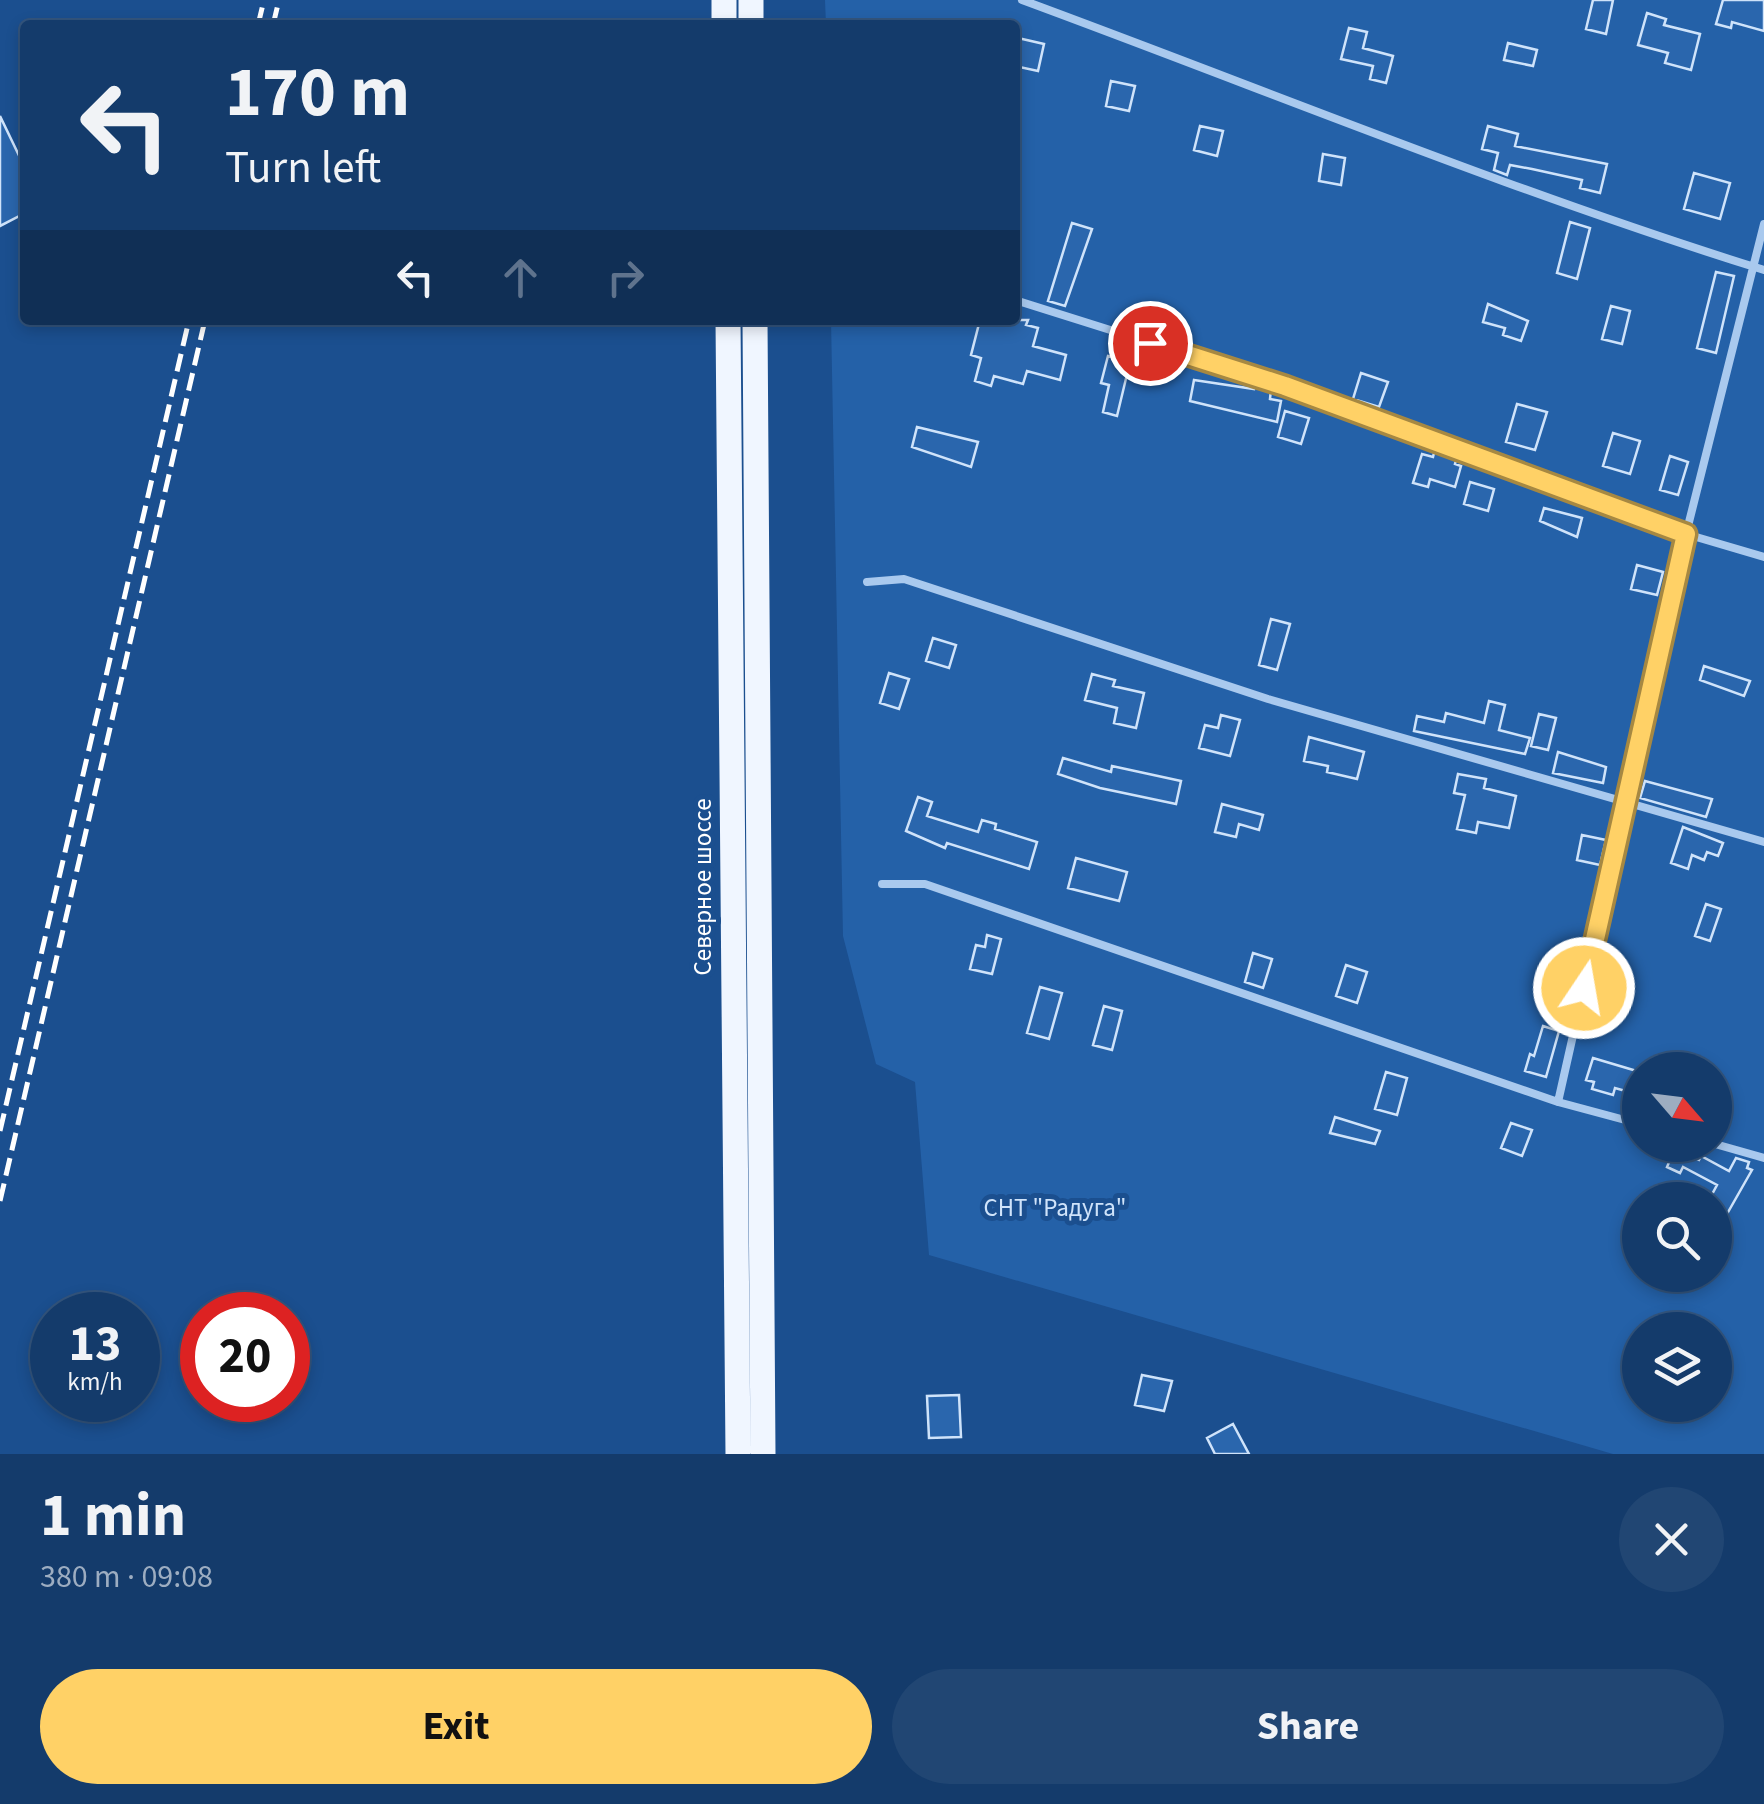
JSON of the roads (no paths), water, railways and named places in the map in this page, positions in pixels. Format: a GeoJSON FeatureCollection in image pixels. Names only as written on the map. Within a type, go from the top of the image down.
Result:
{"type":"FeatureCollection","features":[{"type":"Feature","properties":{"kind":"main road","name":"Северное шоссе"},"geometry":{"type":"LineString","coordinates":[[728,325],[738,1454]]}},
{"type":"Feature","properties":{"kind":"main road"},"geometry":{"type":"LineString","coordinates":[[755,325],[763,1454]]}},
{"type":"Feature","properties":{"kind":"lane"},"geometry":{"type":"LineString","coordinates":[[1022,0],[1524,191],[1764,270]]}},
{"type":"Feature","properties":{"kind":"lane"},"geometry":{"type":"LineString","coordinates":[[1558,1102],[1686,534],[1764,224]]}},
{"type":"Feature","properties":{"kind":"lane"},"geometry":{"type":"LineString","coordinates":[[1020,302],[1285,386],[1686,534],[1764,557]]}},
{"type":"Feature","properties":{"kind":"lane"},"geometry":{"type":"LineString","coordinates":[[867,582],[904,579],[1268,699],[1764,842]]}},
{"type":"Feature","properties":{"kind":"lane"},"geometry":{"type":"LineString","coordinates":[[882,884],[925,884],[1558,1102],[1622,1119]]}},
{"type":"Feature","properties":{"kind":"lane"},"geometry":{"type":"LineString","coordinates":[[1732,1149],[1764,1158]]}},
{"type":"Feature","properties":{"kind":"railway"},"geometry":{"type":"LineString","coordinates":[[259,20],[264,0]]}},
{"type":"Feature","properties":{"kind":"railway"},"geometry":{"type":"LineString","coordinates":[[274,20],[279,0]]}},
{"type":"Feature","properties":{"kind":"railway"},"geometry":{"type":"LineString","coordinates":[[0,1131],[188,325]]}},
{"type":"Feature","properties":{"kind":"railway"},"geometry":{"type":"LineString","coordinates":[[0,1201],[204,325]]}},
{"type":"Feature","properties":{"kind":"park label","name":"СНТ \"Радуга\""},"geometry":{"type":"Point","coordinates":[1055,1208]}}]}
